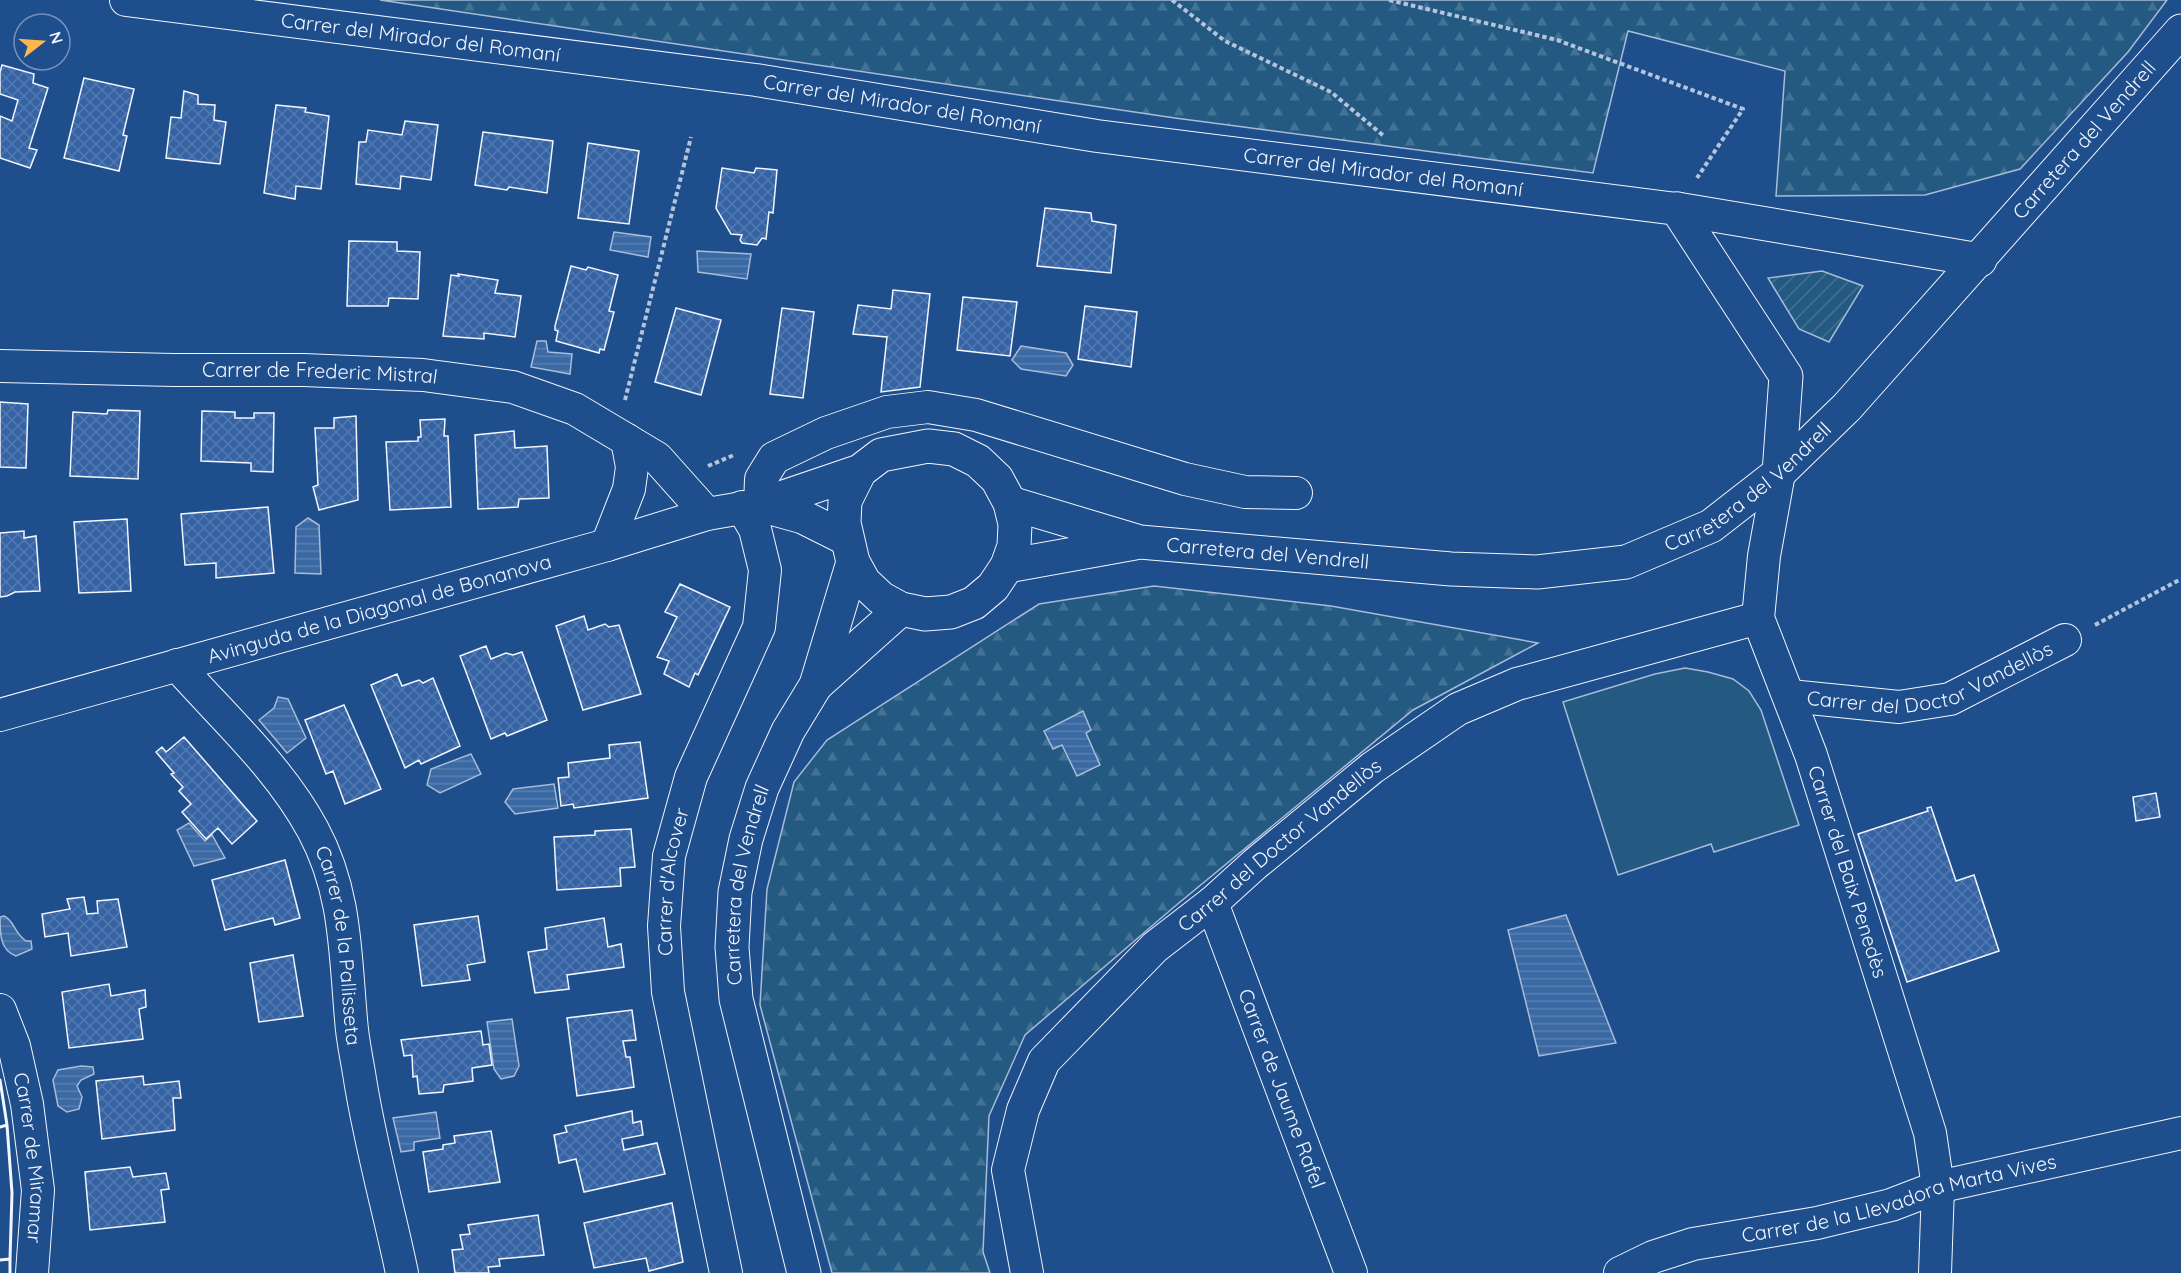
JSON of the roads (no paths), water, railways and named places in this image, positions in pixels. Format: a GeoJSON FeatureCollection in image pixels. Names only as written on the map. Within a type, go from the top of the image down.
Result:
{"type":"FeatureCollection","features":[{"type":"Feature","properties":{"kind":"street","name":"Carrer del Mirador del Romaní"},"geometry":{"type":"LineString","coordinates":[[126,0],[756,80],[1097,136],[1677,208]]}},
{"type":"Feature","properties":{"kind":"street","name":"Carretera del Vendrell"},"geometry":{"type":"LineString","coordinates":[[1010,502],[1140,542],[1451,570],[1537,572],[1626,562],[1711,526],[1779,473],[1848,407],[2181,32]]}},
{"type":"Feature","properties":{"kind":"street"},"geometry":{"type":"LineString","coordinates":[[1677,208],[1980,260]]}},
{"type":"Feature","properties":{"kind":"street"},"geometry":{"type":"LineString","coordinates":[[1677,208],[1786,376],[1779,473]]}},
{"type":"Feature","properties":{"kind":"street","name":"Carrer de Frederic Mistral"},"geometry":{"type":"LineString","coordinates":[[0,366],[304,370],[423,375],[513,387],[575,409],[657,458],[707,514]]}},
{"type":"Feature","properties":{"kind":"street"},"geometry":{"type":"LineString","coordinates":[[751,506],[761,479],[774,458],[826,433],[887,412],[928,407],[976,415],[1185,479],[1245,492],[1296,493]]}},
{"type":"Feature","properties":{"kind":"street"},"geometry":{"type":"LineString","coordinates":[[607,545],[629,489],[632,467],[627,440]]}},
{"type":"Feature","properties":{"kind":"street"},"geometry":{"type":"LineString","coordinates":[[751,506],[861,471],[881,455],[928,446],[954,449],[978,461],[997,479],[1010,502],[1015,524],[1014,546],[1007,566],[993,587],[974,603],[951,612],[926,614],[901,609],[881,598],[864,582],[850,551],[844,523],[844,501],[861,471]]}},
{"type":"Feature","properties":{"kind":"street","name":"Carrer del Baix Penedès"},"geometry":{"type":"LineString","coordinates":[[1779,473],[1764,556],[1758,618],[1811,755],[1930,1133],[1938,1187],[1935,1273]]}},
{"type":"Feature","properties":{"kind":"street"},"geometry":{"type":"LineString","coordinates":[[751,506],[803,517],[850,551]]}},
{"type":"Feature","properties":{"kind":"street","name":"Avinguda de la Diagonal de Bonanova"},"geometry":{"type":"LineString","coordinates":[[0,715],[607,545],[707,514],[751,506]]}},
{"type":"Feature","properties":{"kind":"street","name":"Carrer d'Alcover"},"geometry":{"type":"LineString","coordinates":[[726,1273],[668,992],[664,926],[669,856],[691,777],[759,627],[765,570],[751,506]]}},
{"type":"Feature","properties":{"kind":"street","name":"Carretera del Vendrell"},"geometry":{"type":"LineString","coordinates":[[1007,566],[1140,542]]}},
{"type":"Feature","properties":{"kind":"street","name":"Carretera del Vendrell"},"geometry":{"type":"LineString","coordinates":[[816,685],[850,551]]}},
{"type":"Feature","properties":{"kind":"street","name":"Carretera del Vendrell"},"geometry":{"type":"LineString","coordinates":[[804,1273],[736,999],[732,947],[735,892],[746,839],[759,798],[788,731],[816,685],[901,609]]}},
{"type":"Feature","properties":{"kind":"street","name":"Carrer del Doctor Vandellòs"},"geometry":{"type":"LineString","coordinates":[[1027,1273],[1008,1170],[1023,1110],[1044,1061],[1155,947],[1212,903],[1254,864],[1372,768],[1458,709],[1517,684],[1758,618]]}},
{"type":"Feature","properties":{"kind":"street","name":"Carrer del Doctor Vandellòs"},"geometry":{"type":"LineString","coordinates":[[1790,696],[1899,707],[1950,699],[2065,640]]}},
{"type":"Feature","properties":{"kind":"street","name":"Carrer de la Pallisseta"},"geometry":{"type":"LineString","coordinates":[[177,665],[287,789],[313,829],[333,872],[345,938],[351,1021],[363,1103],[402,1273]]}},
{"type":"Feature","properties":{"kind":"street","name":"Carrer de Jaume Rafel"},"geometry":{"type":"LineString","coordinates":[[1212,903],[1351,1273]]}},
{"type":"Feature","properties":{"kind":"street","name":"Carrer de Miramar"},"geometry":{"type":"LineString","coordinates":[[0,1010],[14,1046],[27,1104],[38,1190],[32,1273]]}},
{"type":"Feature","properties":{"kind":"street","name":"Carrer de la Llevadora Marta Vives"},"geometry":{"type":"LineString","coordinates":[[1620,1273],[1653,1257],[1693,1244],[1817,1223],[1891,1204],[1938,1187],[2181,1133]]}}]}
